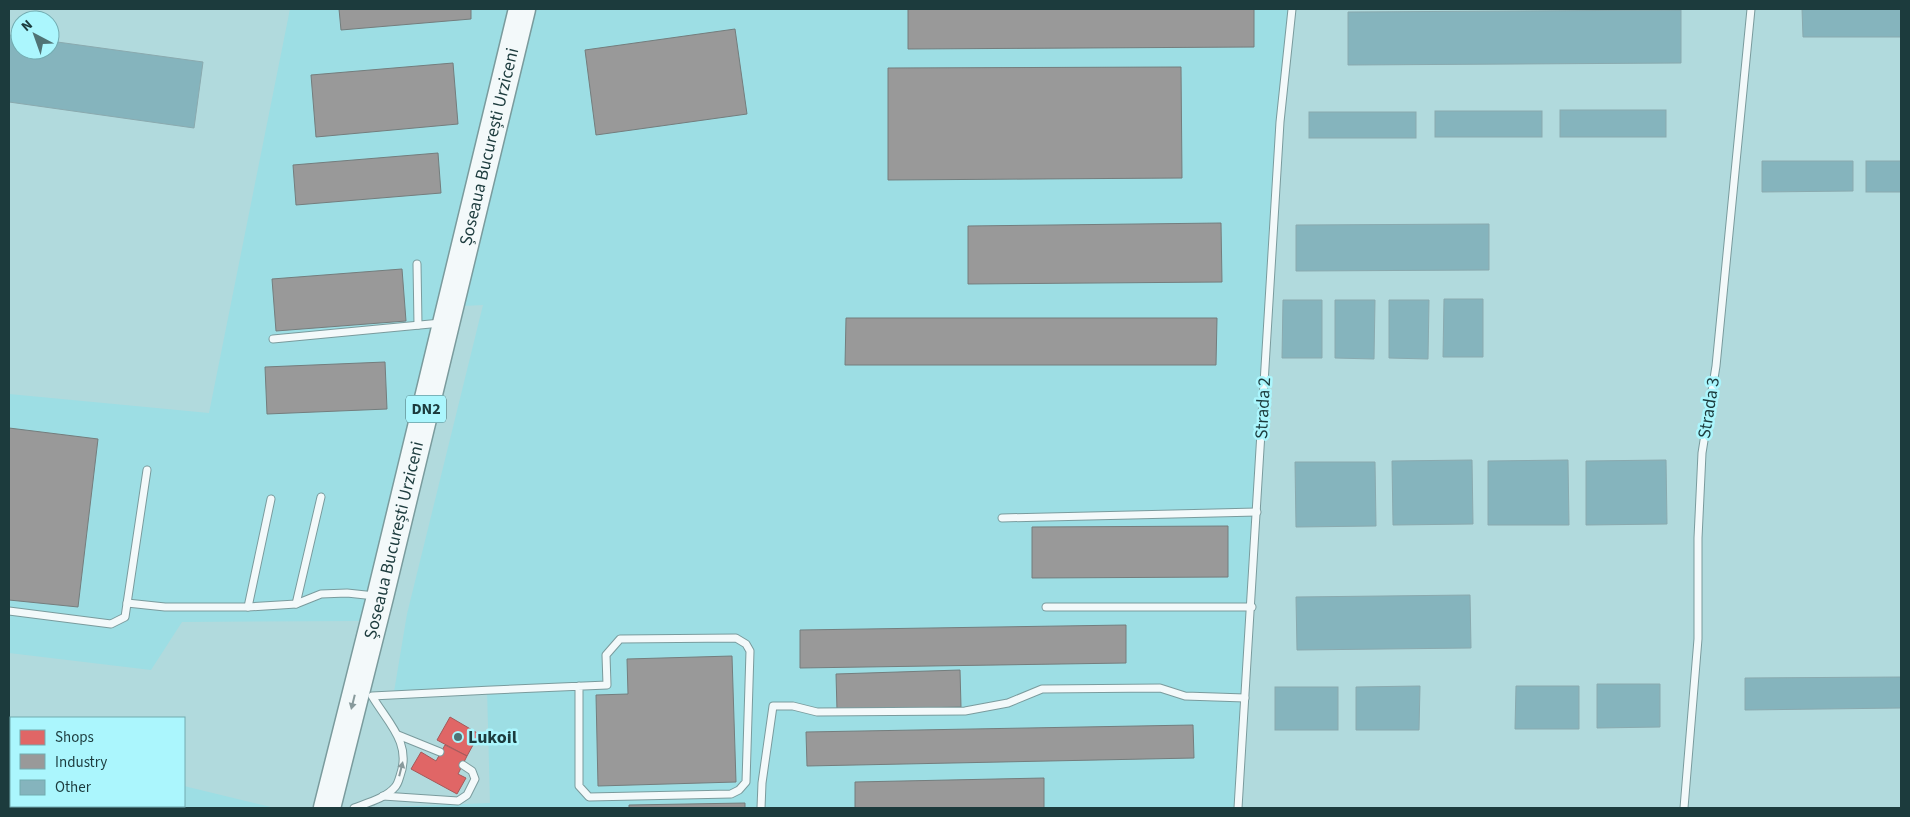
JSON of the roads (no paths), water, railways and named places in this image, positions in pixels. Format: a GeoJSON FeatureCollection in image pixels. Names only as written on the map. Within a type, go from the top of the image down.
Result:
{"type":"FeatureCollection","features":[{"type":"Feature","properties":{"kind":"highway","name":"Șoseaua București Urziceni"},"geometry":{"type":"LineString","coordinates":[[327,808],[522,9]]}},
{"type":"Feature","properties":{"kind":"highway","name":"Șoseaua București Urziceni"},"geometry":{"type":"LineString","coordinates":[[345,808],[537,9]]}},
{"type":"Feature","properties":{"kind":"lane","name":"Strada 2"},"geometry":{"type":"LineString","coordinates":[[1238,808],[1252,607],[1280,122],[1292,9]]}},
{"type":"Feature","properties":{"kind":"lane","name":"Strada 3"},"geometry":{"type":"LineString","coordinates":[[1684,808],[1698,639],[1698,538],[1702,453],[1716,366],[1751,9]]}},
{"type":"Feature","properties":{"kind":"lane"},"geometry":{"type":"LineString","coordinates":[[417,264],[418,325]]}},
{"type":"Feature","properties":{"kind":"lane"},"geometry":{"type":"LineString","coordinates":[[273,339],[447,322]]}},
{"type":"Feature","properties":{"kind":"lane"},"geometry":{"type":"LineString","coordinates":[[9,611],[111,624],[125,617],[147,470]]}},
{"type":"Feature","properties":{"kind":"lane"},"geometry":{"type":"LineString","coordinates":[[296,604],[321,497]]}},
{"type":"Feature","properties":{"kind":"lane"},"geometry":{"type":"LineString","coordinates":[[248,607],[271,499]]}},
{"type":"Feature","properties":{"kind":"lane"},"geometry":{"type":"LineString","coordinates":[[1002,518],[1257,512]]}},
{"type":"Feature","properties":{"kind":"lane"},"geometry":{"type":"LineString","coordinates":[[127,603],[165,607],[248,607],[296,604],[321,594],[347,593],[380,597]]}},
{"type":"Feature","properties":{"kind":"lane"},"geometry":{"type":"LineString","coordinates":[[1046,607],[1252,607]]}},
{"type":"Feature","properties":{"kind":"lane"},"geometry":{"type":"LineString","coordinates":[[372,696],[607,684],[606,654],[620,639],[736,638],[746,644],[750,651],[746,782],[739,790],[732,794],[589,796],[579,786],[580,686]]}},
{"type":"Feature","properties":{"kind":"lane"},"geometry":{"type":"LineString","coordinates":[[761,808],[762,783],[774,706],[793,706],[817,712],[965,711],[1008,703],[1042,689],[1160,688],[1185,696],[1245,698]]}},
{"type":"Feature","properties":{"kind":"lane"},"geometry":{"type":"LineString","coordinates":[[354,808],[383,796],[396,786],[403,768],[404,751],[398,735],[372,696]]}},
{"type":"Feature","properties":{"kind":"lane"},"geometry":{"type":"LineString","coordinates":[[398,735],[440,752]]}},
{"type":"Feature","properties":{"kind":"lane"},"geometry":{"type":"LineString","coordinates":[[383,796],[458,801],[466,795],[474,779],[472,771],[462,765]]}},
{"type":"Feature","properties":{"kind":"place","name":"Lukoil"},"geometry":{"type":"Point","coordinates":[458,737]}}]}
